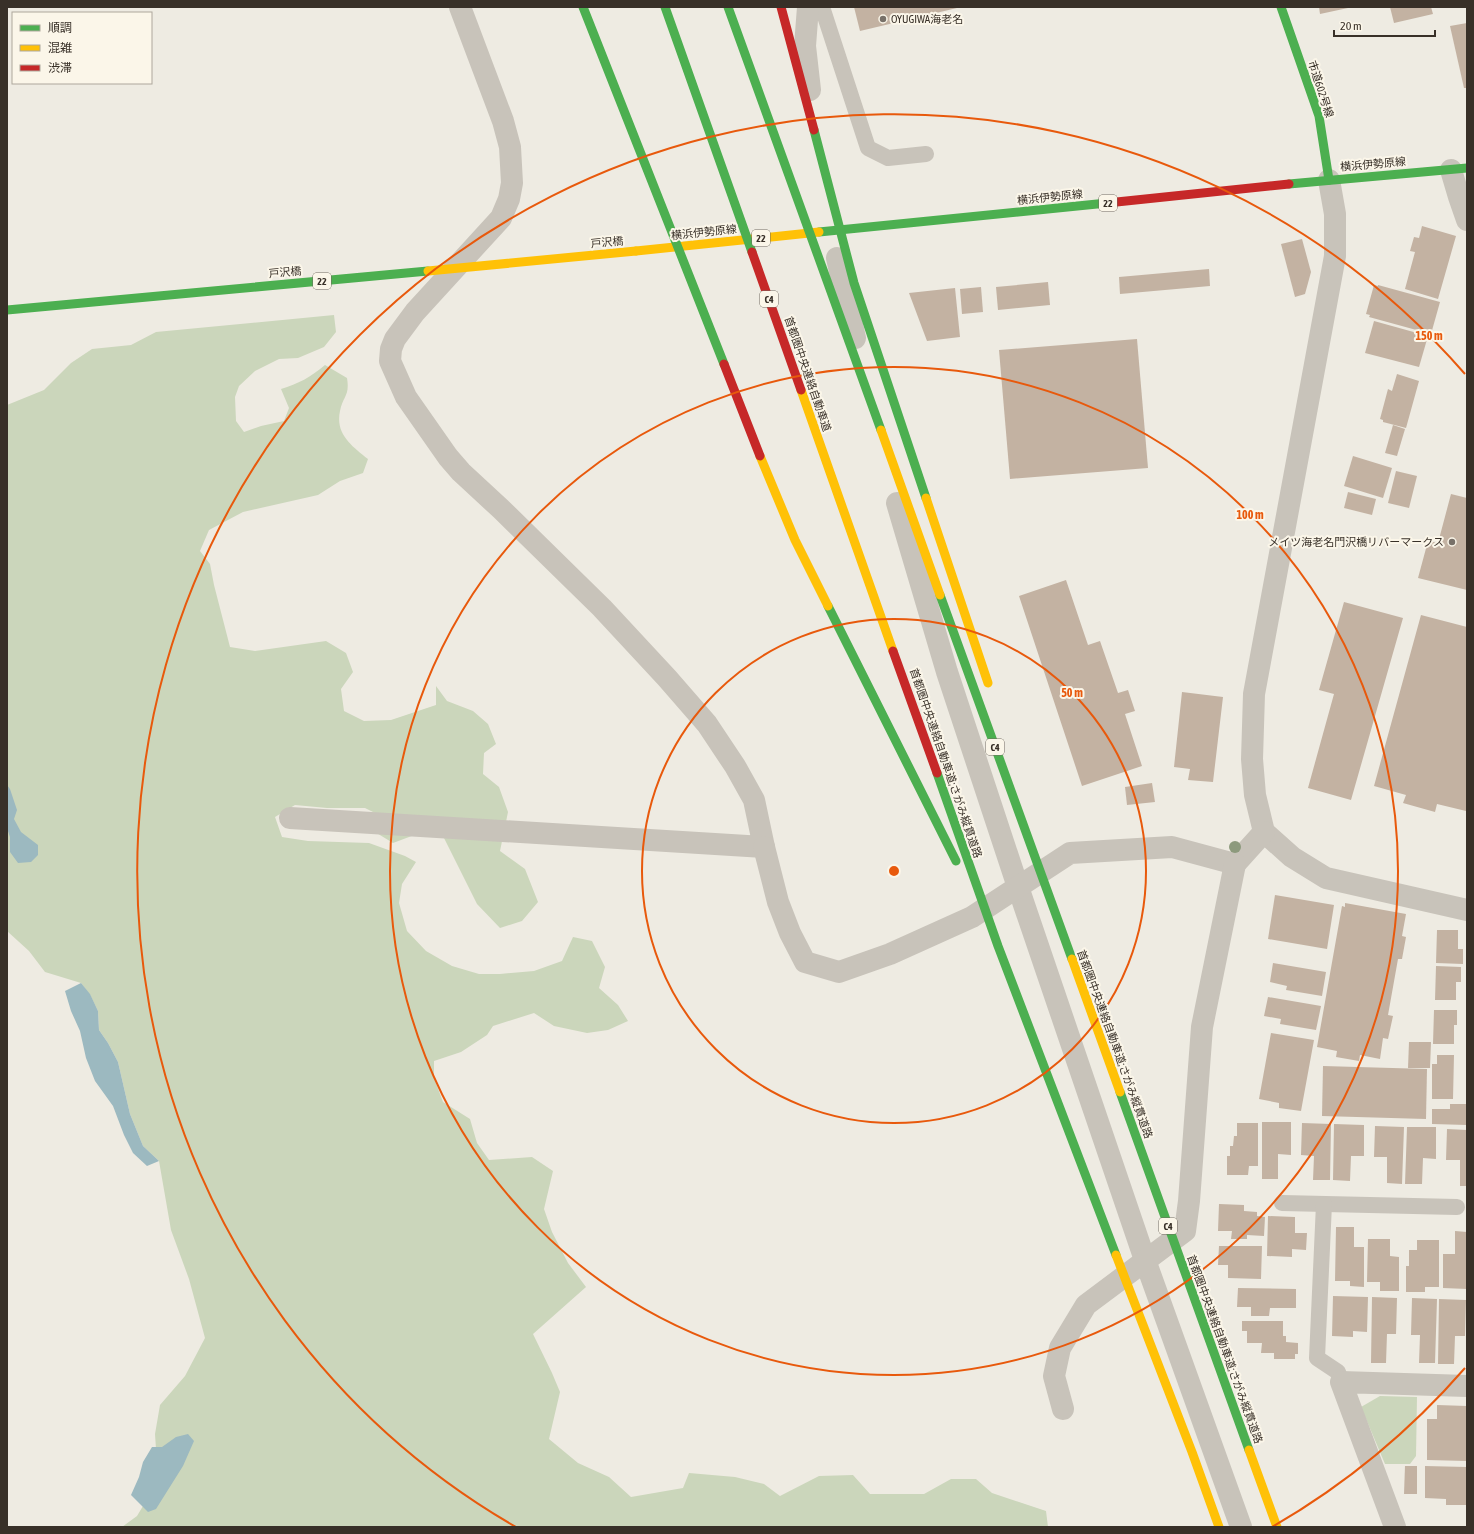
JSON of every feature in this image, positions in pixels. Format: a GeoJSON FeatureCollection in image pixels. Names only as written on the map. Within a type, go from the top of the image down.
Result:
{"type":"FeatureCollection","features":[{"type":"Feature","properties":{"kind":"main road"},"geometry":{"type":"LineString","coordinates":[[583,7],[766,472],[795,540],[959,868]]}},
{"type":"Feature","properties":{"kind":"main road","name":"首都圏中央連絡自動車道"},"geometry":{"type":"LineString","coordinates":[[665,7],[872,590]]}},
{"type":"Feature","properties":{"kind":"main road","name":"首都圏中央連絡自動車道;さがみ縦貫道路"},"geometry":{"type":"LineString","coordinates":[[728,7],[1277,1527]]}},
{"type":"Feature","properties":{"kind":"main road"},"geometry":{"type":"LineString","coordinates":[[781,7],[854,283],[990,689]]}},
{"type":"Feature","properties":{"kind":"main road","name":"市道602号線"},"geometry":{"type":"LineString","coordinates":[[1282,7],[1319,116],[1329,180]]}},
{"type":"Feature","properties":{"kind":"main road","name":"横浜伊勢原線"},"geometry":{"type":"LineString","coordinates":[[636,251],[1329,180],[1459,169]]}},
{"type":"Feature","properties":{"kind":"main road","name":"戸沢橋"},"geometry":{"type":"LineString","coordinates":[[7,310],[636,251]]}},
{"type":"Feature","properties":{"kind":"main road","name":"首都圏中央連絡自動車道;さがみ縦貫道路"},"geometry":{"type":"LineString","coordinates":[[872,590],[998,946],[1219,1527]]}},
{"type":"Feature","properties":{"kind":"main road"},"geometry":{"type":"LineString","coordinates":[[1017,780],[1059,926]]}},
{"type":"Feature","properties":{"kind":"main road"},"geometry":{"type":"LineString","coordinates":[[966,882],[998,946]]}},
{"type":"Feature","properties":{"kind":"street"},"geometry":{"type":"LineString","coordinates":[[460,7],[503,121],[510,147],[512,167],[510,194],[501,218],[415,312],[395,338],[391,349],[390,362],[406,397],[448,457],[602,608],[667,678],[707,724],[735,766],[754,800],[778,902],[790,933],[805,962],[839,972],[890,954],[972,917],[1070,853],[1172,847],[1235,864]]}},
{"type":"Feature","properties":{"kind":"street"},"geometry":{"type":"LineString","coordinates":[[808,7],[805,46],[822,187],[879,440],[947,672],[1018,887],[1145,1260],[1242,1527]]}},
{"type":"Feature","properties":{"kind":"street"},"geometry":{"type":"LineString","coordinates":[[1459,169],[1459,197],[1467,220]]}},
{"type":"Feature","properties":{"kind":"street"},"geometry":{"type":"LineString","coordinates":[[1329,180],[1335,214],[1335,256],[1254,694],[1252,759],[1255,795],[1264,832],[1292,857],[1326,878],[1467,910]]}},
{"type":"Feature","properties":{"kind":"street"},"geometry":{"type":"LineString","coordinates":[[290,818],[764,847]]}},
{"type":"Feature","properties":{"kind":"street"},"geometry":{"type":"LineString","coordinates":[[1063,1409],[1054,1376],[1060,1348],[1086,1305],[1185,1231],[1189,1201],[1202,1027],[1235,864],[1264,832]]}},
{"type":"Feature","properties":{"kind":"street"},"geometry":{"type":"LineString","coordinates":[[1395,1527],[1341,1382],[1467,1386]]}},
{"type":"Feature","properties":{"kind":"lane"},"geometry":{"type":"LineString","coordinates":[[822,7],[868,148],[888,158],[926,154]]}},
{"type":"Feature","properties":{"kind":"lane"},"geometry":{"type":"LineString","coordinates":[[1282,1203],[1457,1207]]}},
{"type":"Feature","properties":{"kind":"lane"},"geometry":{"type":"LineString","coordinates":[[1324,1204],[1318,1358],[1338,1372],[1341,1382]]}},
{"type":"Feature","properties":{"kind":"green space"},"geometry":{"type":"Polygon","coordinates":[[[334,315],[336,332],[324,347],[298,358],[279,359],[255,371],[239,386],[235,397],[236,421],[244,432],[261,426],[284,421],[289,408],[281,389],[304,380],[325,365],[347,378],[348,389],[341,406],[339,419],[340,426],[346,439],[368,459],[363,473],[340,481],[318,495],[243,512],[209,530],[200,551],[210,564],[230,647],[255,651],[326,641],[346,653],[353,672],[341,689],[344,711],[364,721],[391,720],[436,705],[436,686],[447,701],[473,711],[488,724],[496,744],[484,753],[483,774],[499,787],[508,812],[500,851],[525,869],[538,902],[522,921],[500,928],[477,904],[442,834],[425,831],[393,843],[375,832],[377,814],[365,808],[327,808],[295,805],[275,817],[282,837],[308,841],[369,843],[405,856],[416,862],[402,884],[399,903],[407,931],[426,951],[452,966],[479,974],[534,971],[562,961],[573,937],[592,941],[605,967],[599,988],[618,1005],[628,1021],[608,1030],[587,1033],[554,1026],[534,1013],[493,1026],[487,1035],[461,1052],[434,1061],[434,1078],[443,1102],[470,1119],[477,1143],[489,1160],[532,1157],[553,1171],[544,1209],[552,1232],[568,1263],[586,1287],[533,1334],[560,1392],[549,1439],[578,1463],[609,1477],[631,1497],[683,1488],[689,1473],[735,1477],[764,1484],[780,1496],[819,1476],[853,1475],[870,1494],[924,1494],[951,1479],[976,1479],[992,1493],[1046,1511],[1048,1527],[122,1527],[137,1516],[152,1491],[157,1464],[155,1434],[160,1405],[185,1376],[205,1338],[189,1279],[171,1230],[159,1161],[143,1146],[130,1114],[118,1062],[99,1030],[98,1011],[90,995],[81,983],[45,972],[29,951],[7,931],[7,405],[44,390],[71,363],[92,349],[131,345],[156,332],[334,315]]]}},
{"type":"Feature","properties":{"kind":"green space"},"geometry":{"type":"Polygon","coordinates":[[[1380,1396],[1417,1397],[1416,1456],[1410,1464],[1385,1464],[1361,1407],[1380,1396]]]}},
{"type":"Feature","properties":{"kind":"water"},"geometry":{"type":"Polygon","coordinates":[[[7,785],[10,789],[17,810],[14,819],[21,832],[38,845],[38,855],[31,862],[18,863],[10,852],[10,837],[7,828],[7,785]]]}},
{"type":"Feature","properties":{"kind":"water"},"geometry":{"type":"Polygon","coordinates":[[[81,983],[90,994],[98,1011],[99,1030],[118,1062],[130,1114],[143,1146],[159,1161],[147,1166],[133,1153],[124,1135],[113,1106],[95,1081],[86,1058],[80,1031],[71,1011],[65,991],[81,983]]]}},
{"type":"Feature","properties":{"kind":"water"},"geometry":{"type":"Polygon","coordinates":[[[188,1434],[194,1441],[183,1466],[156,1509],[148,1512],[131,1495],[139,1477],[143,1462],[152,1447],[162,1447],[176,1437],[188,1434]]]}},
{"type":"Feature","properties":{"kind":"building","name":"OYUGIWA海老名"},"geometry":{"type":"Polygon","coordinates":[[[854,7],[957,7],[957,8],[860,31],[854,7]]]}},
{"type":"Feature","properties":{"kind":"building"},"geometry":{"type":"Polygon","coordinates":[[[1319,7],[1348,7],[1348,8],[1320,14],[1319,7]]]}},
{"type":"Feature","properties":{"kind":"building"},"geometry":{"type":"Polygon","coordinates":[[[1390,7],[1431,7],[1433,14],[1394,23],[1390,7]]]}},
{"type":"Feature","properties":{"kind":"building"},"geometry":{"type":"Polygon","coordinates":[[[1467,23],[1467,88],[1464,88],[1450,26],[1467,23]]]}},
{"type":"Feature","properties":{"kind":"building"},"geometry":{"type":"Polygon","coordinates":[[[1422,226],[1456,236],[1438,299],[1405,289],[1415,252],[1410,251],[1414,237],[1419,238],[1422,226]]]}},
{"type":"Feature","properties":{"kind":"building"},"geometry":{"type":"Polygon","coordinates":[[[1302,239],[1311,272],[1305,294],[1295,297],[1281,244],[1302,239]]]}},
{"type":"Feature","properties":{"kind":"building"},"geometry":{"type":"Polygon","coordinates":[[[1209,269],[1210,286],[1120,294],[1119,277],[1209,269]]]}},
{"type":"Feature","properties":{"kind":"building"},"geometry":{"type":"Polygon","coordinates":[[[1048,282],[1050,305],[998,310],[996,287],[1048,282]]]}},
{"type":"Feature","properties":{"kind":"building"},"geometry":{"type":"Polygon","coordinates":[[[1374,285],[1440,302],[1431,334],[1369,317],[1370,315],[1366,314],[1374,285]]]}},
{"type":"Feature","properties":{"kind":"building"},"geometry":{"type":"Polygon","coordinates":[[[981,287],[983,312],[962,314],[960,289],[981,287]]]}},
{"type":"Feature","properties":{"kind":"building"},"geometry":{"type":"Polygon","coordinates":[[[955,288],[960,337],[927,341],[909,293],[955,288]]]}},
{"type":"Feature","properties":{"kind":"building"},"geometry":{"type":"Polygon","coordinates":[[[1374,321],[1428,336],[1419,367],[1365,353],[1374,321]]]}},
{"type":"Feature","properties":{"kind":"building"},"geometry":{"type":"Polygon","coordinates":[[[1137,339],[1148,468],[1010,479],[999,350],[1137,339]]]}},
{"type":"Feature","properties":{"kind":"building"},"geometry":{"type":"Polygon","coordinates":[[[1397,374],[1419,381],[1406,428],[1383,422],[1383,420],[1380,419],[1388,389],[1392,391],[1397,374]]]}},
{"type":"Feature","properties":{"kind":"building"},"geometry":{"type":"Polygon","coordinates":[[[1393,425],[1405,429],[1397,456],[1385,453],[1393,425]]]}},
{"type":"Feature","properties":{"kind":"building"},"geometry":{"type":"Polygon","coordinates":[[[1353,456],[1392,468],[1383,498],[1344,486],[1353,456]]]}},
{"type":"Feature","properties":{"kind":"building"},"geometry":{"type":"Polygon","coordinates":[[[1396,471],[1417,476],[1409,508],[1388,503],[1396,471]]]}},
{"type":"Feature","properties":{"kind":"building"},"geometry":{"type":"Polygon","coordinates":[[[1348,492],[1376,499],[1372,515],[1344,508],[1348,492]]]}},
{"type":"Feature","properties":{"kind":"building","name":"メイツ海老名門沢橋リバーマークス"},"geometry":{"type":"Polygon","coordinates":[[[1451,494],[1467,498],[1467,590],[1418,578],[1428,541],[1438,543],[1451,494]]]}},
{"type":"Feature","properties":{"kind":"building"},"geometry":{"type":"Polygon","coordinates":[[[1066,580],[1088,645],[1100,641],[1118,693],[1128,690],[1135,711],[1125,714],[1142,766],[1082,786],[1019,596],[1066,580]]]}},
{"type":"Feature","properties":{"kind":"building"},"geometry":{"type":"Polygon","coordinates":[[[1344,602],[1403,618],[1351,800],[1308,788],[1334,694],[1319,690],[1344,602]]]}},
{"type":"Feature","properties":{"kind":"building"},"geometry":{"type":"Polygon","coordinates":[[[1421,615],[1467,627],[1466,811],[1437,804],[1435,812],[1403,803],[1406,795],[1374,786],[1421,615]]]}},
{"type":"Feature","properties":{"kind":"building"},"geometry":{"type":"Polygon","coordinates":[[[1182,692],[1223,697],[1213,782],[1188,780],[1190,769],[1174,767],[1182,692]]]}},
{"type":"Feature","properties":{"kind":"building"},"geometry":{"type":"Polygon","coordinates":[[[1152,783],[1155,802],[1127,805],[1125,787],[1152,783]]]}},
{"type":"Feature","properties":{"kind":"building"},"geometry":{"type":"Polygon","coordinates":[[[1275,895],[1334,905],[1327,949],[1268,939],[1275,895]]]}},
{"type":"Feature","properties":{"kind":"building"},"geometry":{"type":"Polygon","coordinates":[[[1345,903],[1406,914],[1402,936],[1406,937],[1402,959],[1398,959],[1388,1015],[1393,1016],[1388,1039],[1383,1038],[1380,1059],[1360,1055],[1359,1061],[1336,1057],[1337,1051],[1317,1047],[1342,906],[1345,907],[1345,903]]]}},
{"type":"Feature","properties":{"kind":"building"},"geometry":{"type":"Polygon","coordinates":[[[1437,930],[1458,930],[1458,949],[1463,949],[1463,964],[1436,963],[1437,930]]]}},
{"type":"Feature","properties":{"kind":"building"},"geometry":{"type":"Polygon","coordinates":[[[1273,963],[1326,972],[1322,996],[1286,990],[1287,986],[1270,982],[1273,963]]]}},
{"type":"Feature","properties":{"kind":"building"},"geometry":{"type":"Polygon","coordinates":[[[1436,966],[1461,967],[1461,982],[1456,982],[1456,1000],[1435,1000],[1436,966]]]}},
{"type":"Feature","properties":{"kind":"building"},"geometry":{"type":"Polygon","coordinates":[[[1268,997],[1321,1006],[1316,1030],[1280,1024],[1281,1019],[1264,1016],[1268,997]]]}},
{"type":"Feature","properties":{"kind":"building"},"geometry":{"type":"Polygon","coordinates":[[[1434,1010],[1457,1010],[1457,1025],[1454,1025],[1454,1044],[1433,1044],[1434,1010]]]}},
{"type":"Feature","properties":{"kind":"building"},"geometry":{"type":"Polygon","coordinates":[[[1271,1033],[1314,1040],[1301,1111],[1279,1108],[1279,1103],[1259,1099],[1271,1033]]]}},
{"type":"Feature","properties":{"kind":"building"},"geometry":{"type":"Polygon","coordinates":[[[1409,1042],[1431,1042],[1430,1068],[1408,1068],[1409,1042]]]}},
{"type":"Feature","properties":{"kind":"building"},"geometry":{"type":"Polygon","coordinates":[[[1437,1055],[1454,1055],[1453,1099],[1432,1099],[1432,1064],[1437,1064],[1437,1055]]]}},
{"type":"Feature","properties":{"kind":"building"},"geometry":{"type":"Polygon","coordinates":[[[1323,1066],[1427,1069],[1426,1119],[1322,1116],[1323,1066]]]}},
{"type":"Feature","properties":{"kind":"building"},"geometry":{"type":"Polygon","coordinates":[[[1450,1104],[1467,1104],[1467,1125],[1432,1124],[1432,1109],[1450,1109],[1450,1104]]]}},
{"type":"Feature","properties":{"kind":"building"},"geometry":{"type":"Polygon","coordinates":[[[1262,1122],[1291,1122],[1291,1155],[1278,1154],[1278,1179],[1262,1179],[1262,1122]]]}},
{"type":"Feature","properties":{"kind":"building"},"geometry":{"type":"Polygon","coordinates":[[[1237,1123],[1258,1123],[1258,1166],[1249,1166],[1248,1175],[1227,1175],[1227,1156],[1230,1156],[1230,1146],[1233,1146],[1234,1136],[1237,1136],[1237,1123]]]}},
{"type":"Feature","properties":{"kind":"building"},"geometry":{"type":"Polygon","coordinates":[[[1302,1123],[1331,1124],[1330,1180],[1313,1180],[1314,1156],[1301,1155],[1302,1123]]]}},
{"type":"Feature","properties":{"kind":"building"},"geometry":{"type":"Polygon","coordinates":[[[1334,1124],[1364,1125],[1364,1156],[1351,1156],[1350,1181],[1333,1180],[1334,1124]]]}},
{"type":"Feature","properties":{"kind":"building"},"geometry":{"type":"Polygon","coordinates":[[[1375,1126],[1404,1127],[1402,1184],[1387,1183],[1387,1157],[1374,1157],[1375,1126]]]}},
{"type":"Feature","properties":{"kind":"building"},"geometry":{"type":"Polygon","coordinates":[[[1407,1127],[1436,1127],[1436,1159],[1423,1158],[1422,1184],[1405,1184],[1407,1127]]]}},
{"type":"Feature","properties":{"kind":"building"},"geometry":{"type":"Polygon","coordinates":[[[1447,1129],[1467,1130],[1467,1186],[1460,1186],[1460,1160],[1446,1160],[1447,1129]]]}},
{"type":"Feature","properties":{"kind":"building"},"geometry":{"type":"Polygon","coordinates":[[[1219,1204],[1244,1205],[1244,1211],[1257,1212],[1257,1216],[1265,1217],[1264,1236],[1247,1235],[1247,1239],[1231,1239],[1232,1231],[1218,1231],[1219,1204]]]}},
{"type":"Feature","properties":{"kind":"building"},"geometry":{"type":"Polygon","coordinates":[[[1268,1216],[1295,1217],[1295,1233],[1307,1233],[1306,1250],[1292,1249],[1292,1257],[1267,1256],[1268,1216]]]}},
{"type":"Feature","properties":{"kind":"building"},"geometry":{"type":"Polygon","coordinates":[[[1336,1227],[1354,1227],[1354,1247],[1364,1247],[1364,1287],[1350,1286],[1350,1281],[1335,1281],[1336,1227]]]}},
{"type":"Feature","properties":{"kind":"building"},"geometry":{"type":"Polygon","coordinates":[[[1455,1231],[1467,1232],[1467,1289],[1443,1288],[1443,1254],[1455,1254],[1455,1231]]]}},
{"type":"Feature","properties":{"kind":"building"},"geometry":{"type":"Polygon","coordinates":[[[1368,1239],[1390,1239],[1390,1256],[1399,1257],[1399,1291],[1380,1291],[1380,1282],[1367,1282],[1368,1239]]]}},
{"type":"Feature","properties":{"kind":"building"},"geometry":{"type":"Polygon","coordinates":[[[1417,1240],[1439,1240],[1439,1287],[1425,1287],[1425,1292],[1406,1292],[1406,1266],[1409,1266],[1409,1250],[1417,1250],[1417,1240]]]}},
{"type":"Feature","properties":{"kind":"building"},"geometry":{"type":"Polygon","coordinates":[[[1219,1246],[1262,1246],[1261,1279],[1228,1278],[1228,1265],[1218,1265],[1219,1246]]]}},
{"type":"Feature","properties":{"kind":"building"},"geometry":{"type":"Polygon","coordinates":[[[1238,1288],[1296,1289],[1296,1308],[1270,1308],[1269,1316],[1251,1316],[1251,1307],[1237,1307],[1238,1288]]]}},
{"type":"Feature","properties":{"kind":"building"},"geometry":{"type":"Polygon","coordinates":[[[1333,1296],[1368,1297],[1367,1332],[1353,1331],[1353,1337],[1332,1336],[1333,1296]]]}},
{"type":"Feature","properties":{"kind":"building"},"geometry":{"type":"Polygon","coordinates":[[[1372,1297],[1397,1298],[1396,1334],[1387,1334],[1386,1363],[1371,1363],[1372,1297]]]}},
{"type":"Feature","properties":{"kind":"building"},"geometry":{"type":"Polygon","coordinates":[[[1412,1298],[1437,1299],[1435,1363],[1419,1363],[1420,1335],[1411,1335],[1412,1298]]]}},
{"type":"Feature","properties":{"kind":"building"},"geometry":{"type":"Polygon","coordinates":[[[1439,1299],[1466,1300],[1465,1336],[1455,1336],[1454,1364],[1438,1364],[1439,1299]]]}},
{"type":"Feature","properties":{"kind":"building"},"geometry":{"type":"Polygon","coordinates":[[[1242,1321],[1283,1321],[1283,1336],[1286,1336],[1286,1342],[1298,1343],[1298,1354],[1295,1354],[1295,1359],[1274,1359],[1274,1353],[1261,1353],[1262,1343],[1247,1343],[1247,1331],[1242,1331],[1242,1321]]]}},
{"type":"Feature","properties":{"kind":"building"},"geometry":{"type":"Polygon","coordinates":[[[1437,1405],[1467,1406],[1467,1461],[1427,1460],[1427,1419],[1437,1419],[1437,1405]]]}},
{"type":"Feature","properties":{"kind":"building"},"geometry":{"type":"Polygon","coordinates":[[[1405,1466],[1417,1466],[1417,1494],[1404,1494],[1405,1466]]]}},
{"type":"Feature","properties":{"kind":"building"},"geometry":{"type":"Polygon","coordinates":[[[1425,1466],[1467,1467],[1467,1505],[1446,1505],[1446,1499],[1425,1498],[1425,1466]]]}},
{"type":"Feature","properties":{"kind":"traffic: fast"},"geometry":{"type":"LineString","coordinates":[[583,7],[724,364]]}},
{"type":"Feature","properties":{"kind":"traffic: fast"},"geometry":{"type":"LineString","coordinates":[[665,7],[752,252]]}},
{"type":"Feature","properties":{"kind":"traffic: fast"},"geometry":{"type":"LineString","coordinates":[[728,7],[881,430]]}},
{"type":"Feature","properties":{"kind":"traffic: fast"},"geometry":{"type":"LineString","coordinates":[[1281,7],[1319,116],[1329,180]]}},
{"type":"Feature","properties":{"kind":"traffic: fast"},"geometry":{"type":"LineString","coordinates":[[814,130],[854,283],[926,498]]}},
{"type":"Feature","properties":{"kind":"traffic: fast"},"geometry":{"type":"LineString","coordinates":[[1289,184],[1467,168]]}},
{"type":"Feature","properties":{"kind":"traffic: fast"},"geometry":{"type":"LineString","coordinates":[[819,232],[1107,203]]}},
{"type":"Feature","properties":{"kind":"traffic: fast"},"geometry":{"type":"LineString","coordinates":[[7,310],[428,271]]}},
{"type":"Feature","properties":{"kind":"traffic: fast"},"geometry":{"type":"LineString","coordinates":[[940,595],[1072,959]]}},
{"type":"Feature","properties":{"kind":"traffic: fast"},"geometry":{"type":"LineString","coordinates":[[828,606],[956,861]]}},
{"type":"Feature","properties":{"kind":"traffic: fast"},"geometry":{"type":"LineString","coordinates":[[937,773],[998,946],[1116,1255]]}},
{"type":"Feature","properties":{"kind":"traffic: fast"},"geometry":{"type":"LineString","coordinates":[[1120,1092],[1249,1450]]}},
{"type":"Feature","properties":{"kind":"traffic: slow"},"geometry":{"type":"LineString","coordinates":[[636,251],[819,232]]}},
{"type":"Feature","properties":{"kind":"traffic: slow"},"geometry":{"type":"LineString","coordinates":[[428,271],[636,251]]}},
{"type":"Feature","properties":{"kind":"traffic: slow"},"geometry":{"type":"LineString","coordinates":[[801,390],[893,651]]}},
{"type":"Feature","properties":{"kind":"traffic: slow"},"geometry":{"type":"LineString","coordinates":[[881,430],[940,595]]}},
{"type":"Feature","properties":{"kind":"traffic: slow"},"geometry":{"type":"LineString","coordinates":[[760,456],[795,540],[828,606]]}},
{"type":"Feature","properties":{"kind":"traffic: slow"},"geometry":{"type":"LineString","coordinates":[[926,498],[988,683]]}},
{"type":"Feature","properties":{"kind":"traffic: slow"},"geometry":{"type":"LineString","coordinates":[[1072,959],[1120,1092]]}},
{"type":"Feature","properties":{"kind":"traffic: slow"},"geometry":{"type":"LineString","coordinates":[[1116,1255],[1192,1452],[1219,1527]]}},
{"type":"Feature","properties":{"kind":"traffic: slow"},"geometry":{"type":"LineString","coordinates":[[1249,1450],[1277,1527]]}},
{"type":"Feature","properties":{"kind":"traffic: jam"},"geometry":{"type":"LineString","coordinates":[[781,7],[814,130]]}},
{"type":"Feature","properties":{"kind":"traffic: jam"},"geometry":{"type":"LineString","coordinates":[[1107,203],[1289,184]]}},
{"type":"Feature","properties":{"kind":"traffic: jam"},"geometry":{"type":"LineString","coordinates":[[752,252],[801,390]]}},
{"type":"Feature","properties":{"kind":"traffic: jam"},"geometry":{"type":"LineString","coordinates":[[724,364],[760,456]]}},
{"type":"Feature","properties":{"kind":"traffic: jam"},"geometry":{"type":"LineString","coordinates":[[893,651],[937,773]]}},
{"type":"Feature","properties":{"kind":"place","name":"OYUGIWA海老名"},"geometry":{"type":"Point","coordinates":[883,19]}},
{"type":"Feature","properties":{"kind":"place","name":"メイツ海老名門沢橋リバーマークス"},"geometry":{"type":"Point","coordinates":[1452,542]}}]}
